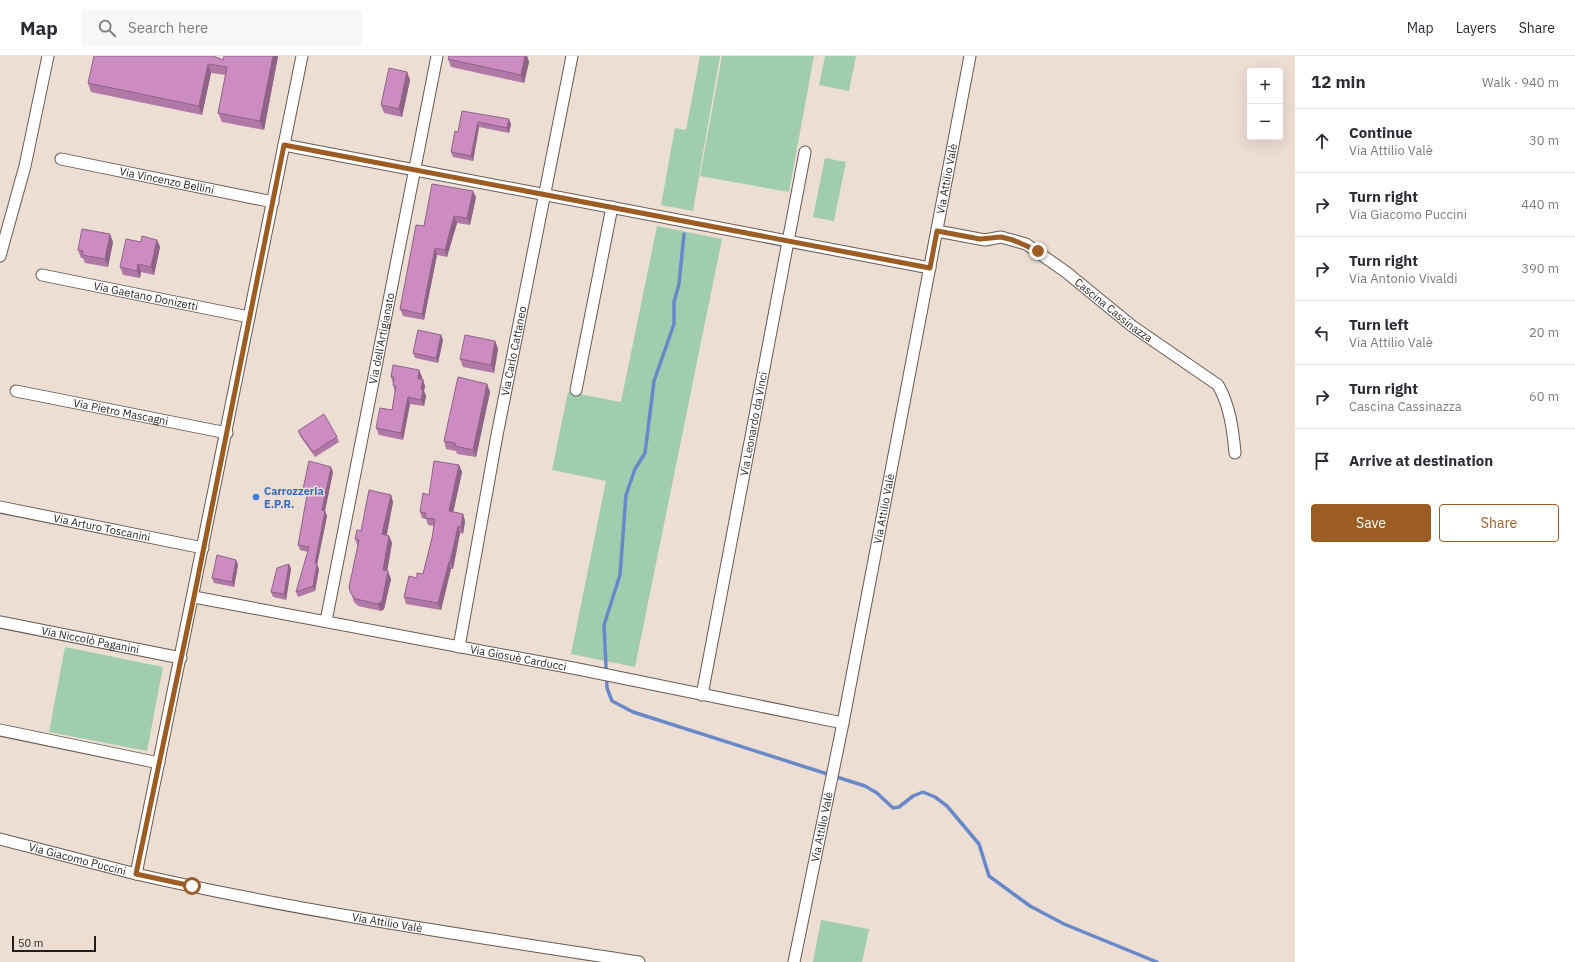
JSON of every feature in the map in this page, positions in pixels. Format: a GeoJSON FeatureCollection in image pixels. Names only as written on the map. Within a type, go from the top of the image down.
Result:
{"type":"FeatureCollection","features":[{"type":"Feature","properties":{"kind":"street"},"geometry":{"type":"LineString","coordinates":[[0,256],[25,166],[48,56]]}},
{"type":"Feature","properties":{"kind":"street","name":"Via Giacomo Puccini"},"geometry":{"type":"LineString","coordinates":[[0,839],[136,874],[204,548],[302,56]]}},
{"type":"Feature","properties":{"kind":"street","name":"Via dell'Artigianato"},"geometry":{"type":"LineString","coordinates":[[326,621],[437,56]]}},
{"type":"Feature","properties":{"kind":"street","name":"Via Carlo Cattaneo"},"geometry":{"type":"LineString","coordinates":[[459,647],[497,434],[546,194],[572,56]]}},
{"type":"Feature","properties":{"kind":"street","name":"Via Attilio Valè"},"geometry":{"type":"LineString","coordinates":[[794,962],[843,723],[970,56]]}},
{"type":"Feature","properties":{"kind":"street"},"geometry":{"type":"LineString","coordinates":[[284,145],[930,268]]}},
{"type":"Feature","properties":{"kind":"street","name":"Via Leonardo da Vinci"},"geometry":{"type":"LineString","coordinates":[[702,695],[805,152]]}},
{"type":"Feature","properties":{"kind":"street","name":"Via Vincenzo Bellini"},"geometry":{"type":"LineString","coordinates":[[61,159],[273,202]]}},
{"type":"Feature","properties":{"kind":"street"},"geometry":{"type":"LineString","coordinates":[[576,390],[612,207]]}},
{"type":"Feature","properties":{"kind":"street","name":"Cascina Cassinazza"},"geometry":{"type":"LineString","coordinates":[[937,231],[980,239],[1001,237],[1013,240],[1038,251],[1132,326],[1218,385],[1225,397],[1232,424],[1235,453]]}},
{"type":"Feature","properties":{"kind":"street","name":"Via Gaetano Donizetti"},"geometry":{"type":"LineString","coordinates":[[42,275],[249,317]]}},
{"type":"Feature","properties":{"kind":"street","name":"Via Pietro Mascagni"},"geometry":{"type":"LineString","coordinates":[[16,391],[227,433]]}},
{"type":"Feature","properties":{"kind":"street","name":"Via Arturo Toscanini"},"geometry":{"type":"LineString","coordinates":[[0,507],[204,548]]}},
{"type":"Feature","properties":{"kind":"street","name":"Via Giosuè Carducci"},"geometry":{"type":"LineString","coordinates":[[194,597],[594,672],[843,723]]}},
{"type":"Feature","properties":{"kind":"street","name":"Via Niccolò Paganini"},"geometry":{"type":"LineString","coordinates":[[0,622],[180,658]]}},
{"type":"Feature","properties":{"kind":"street"},"geometry":{"type":"LineString","coordinates":[[0,730],[159,763]]}},
{"type":"Feature","properties":{"kind":"street","name":"Via Attilio Valè"},"geometry":{"type":"LineString","coordinates":[[136,874],[192,886],[361,917],[640,962]]}},
{"type":"Feature","properties":{"kind":"green space"},"geometry":{"type":"Polygon","coordinates":[[[700,56],[720,56],[693,211],[661,205],[675,128],[686,130],[700,56]]]}},
{"type":"Feature","properties":{"kind":"green space"},"geometry":{"type":"Polygon","coordinates":[[[722,56],[814,56],[789,192],[700,176],[722,56]]]}},
{"type":"Feature","properties":{"kind":"green space"},"geometry":{"type":"Polygon","coordinates":[[[825,56],[856,56],[849,91],[819,85],[825,56]]]}},
{"type":"Feature","properties":{"kind":"green space"},"geometry":{"type":"Polygon","coordinates":[[[825,158],[846,162],[834,221],[813,217],[825,158]]]}},
{"type":"Feature","properties":{"kind":"green space"},"geometry":{"type":"Polygon","coordinates":[[[657,226],[722,239],[635,667],[571,654],[606,481],[552,470],[568,392],[621,402],[657,226]]]}},
{"type":"Feature","properties":{"kind":"green space"},"geometry":{"type":"Polygon","coordinates":[[[65,647],[163,667],[147,751],[49,732],[65,647]]]}},
{"type":"Feature","properties":{"kind":"green space"},"geometry":{"type":"Polygon","coordinates":[[[821,920],[869,929],[862,962],[813,962],[821,920]]]}},
{"type":"Feature","properties":{"kind":"building"},"geometry":{"type":"Polygon","coordinates":[[[94,56],[213,56],[223,60],[224,56],[273,56],[260,121],[218,113],[227,67],[208,64],[199,106],[88,83],[94,56]]]}},
{"type":"Feature","properties":{"kind":"building"},"geometry":{"type":"Polygon","coordinates":[[[449,56],[525,56],[521,75],[448,59],[449,56]]]}},
{"type":"Feature","properties":{"kind":"building"},"geometry":{"type":"Polygon","coordinates":[[[389,68],[407,72],[399,109],[381,105],[389,68]]]}},
{"type":"Feature","properties":{"kind":"building"},"geometry":{"type":"Polygon","coordinates":[[[462,111],[509,119],[507,128],[478,122],[471,156],[451,152],[455,131],[458,132],[462,111]]]}},
{"type":"Feature","properties":{"kind":"building"},"geometry":{"type":"Polygon","coordinates":[[[432,184],[473,191],[467,218],[454,216],[445,250],[435,248],[422,314],[400,309],[416,225],[424,226],[432,184]]]}},
{"type":"Feature","properties":{"kind":"building"},"geometry":{"type":"Polygon","coordinates":[[[82,229],[110,234],[105,259],[82,255],[83,251],[78,250],[82,229]]]}},
{"type":"Feature","properties":{"kind":"building"},"geometry":{"type":"Polygon","coordinates":[[[142,236],[157,240],[151,267],[138,264],[137,271],[120,267],[126,239],[141,242],[142,236]]]}},
{"type":"Feature","properties":{"kind":"building"},"geometry":{"type":"Polygon","coordinates":[[[418,330],[441,335],[436,358],[413,353],[418,330]]]}},
{"type":"Feature","properties":{"kind":"building"},"geometry":{"type":"Polygon","coordinates":[[[465,335],[495,341],[491,365],[460,359],[465,335]]]}},
{"type":"Feature","properties":{"kind":"building"},"geometry":{"type":"Polygon","coordinates":[[[393,365],[419,370],[418,379],[423,379],[421,400],[408,397],[401,433],[376,428],[380,408],[392,410],[396,386],[393,385],[394,377],[391,377],[393,365]]]}},
{"type":"Feature","properties":{"kind":"building"},"geometry":{"type":"Polygon","coordinates":[[[458,377],[487,384],[473,450],[455,446],[455,443],[444,441],[458,377]]]}},
{"type":"Feature","properties":{"kind":"building"},"geometry":{"type":"Polygon","coordinates":[[[324,414],[337,437],[313,452],[298,431],[324,414]]]}},
{"type":"Feature","properties":{"kind":"building"},"geometry":{"type":"Polygon","coordinates":[[[309,461],[331,467],[322,510],[325,511],[315,563],[317,564],[313,586],[296,592],[309,547],[298,545],[308,490],[303,489],[309,461]]]}},
{"type":"Feature","properties":{"kind":"building"},"geometry":{"type":"Polygon","coordinates":[[[434,461],[459,465],[449,511],[463,514],[461,527],[458,526],[450,562],[438,603],[404,597],[409,576],[417,578],[417,573],[423,574],[432,538],[435,519],[425,518],[426,513],[420,512],[423,493],[429,495],[434,461]]]}},
{"type":"Feature","properties":{"kind":"building"},"geometry":{"type":"Polygon","coordinates":[[[369,490],[391,495],[382,534],[389,536],[383,570],[388,571],[382,601],[378,604],[356,599],[351,594],[349,587],[359,540],[355,539],[357,530],[361,531],[369,490]]]}},
{"type":"Feature","properties":{"kind":"building"},"geometry":{"type":"Polygon","coordinates":[[[217,555],[236,560],[232,582],[212,578],[217,555]]]}},
{"type":"Feature","properties":{"kind":"building"},"geometry":{"type":"Polygon","coordinates":[[[289,564],[284,594],[271,592],[277,568],[289,564]]]}},
{"type":"Feature","properties":{"kind":"waterway"},"geometry":{"type":"LineString","coordinates":[[684,234],[679,284],[674,302],[674,324],[654,381],[645,453],[635,469],[626,495],[620,575],[604,625],[607,688],[612,701],[633,712],[865,786],[877,793],[893,808],[899,807],[913,796],[923,792],[935,797],[947,806],[979,844],[989,876],[1030,906],[1064,924],[1157,962]]}},
{"type":"Feature","properties":{"kind":"place","name":"Carrozzeria E.P.R."},"geometry":{"type":"Point","coordinates":[256,497]}},
{"type":"Feature","properties":{"kind":"route"},"geometry":{"type":"LineString","coordinates":[[192,886],[136,874],[180,658],[194,597],[284,145],[930,268],[937,231],[985,240],[1001,237],[1026,244],[1038,251]]}}]}
